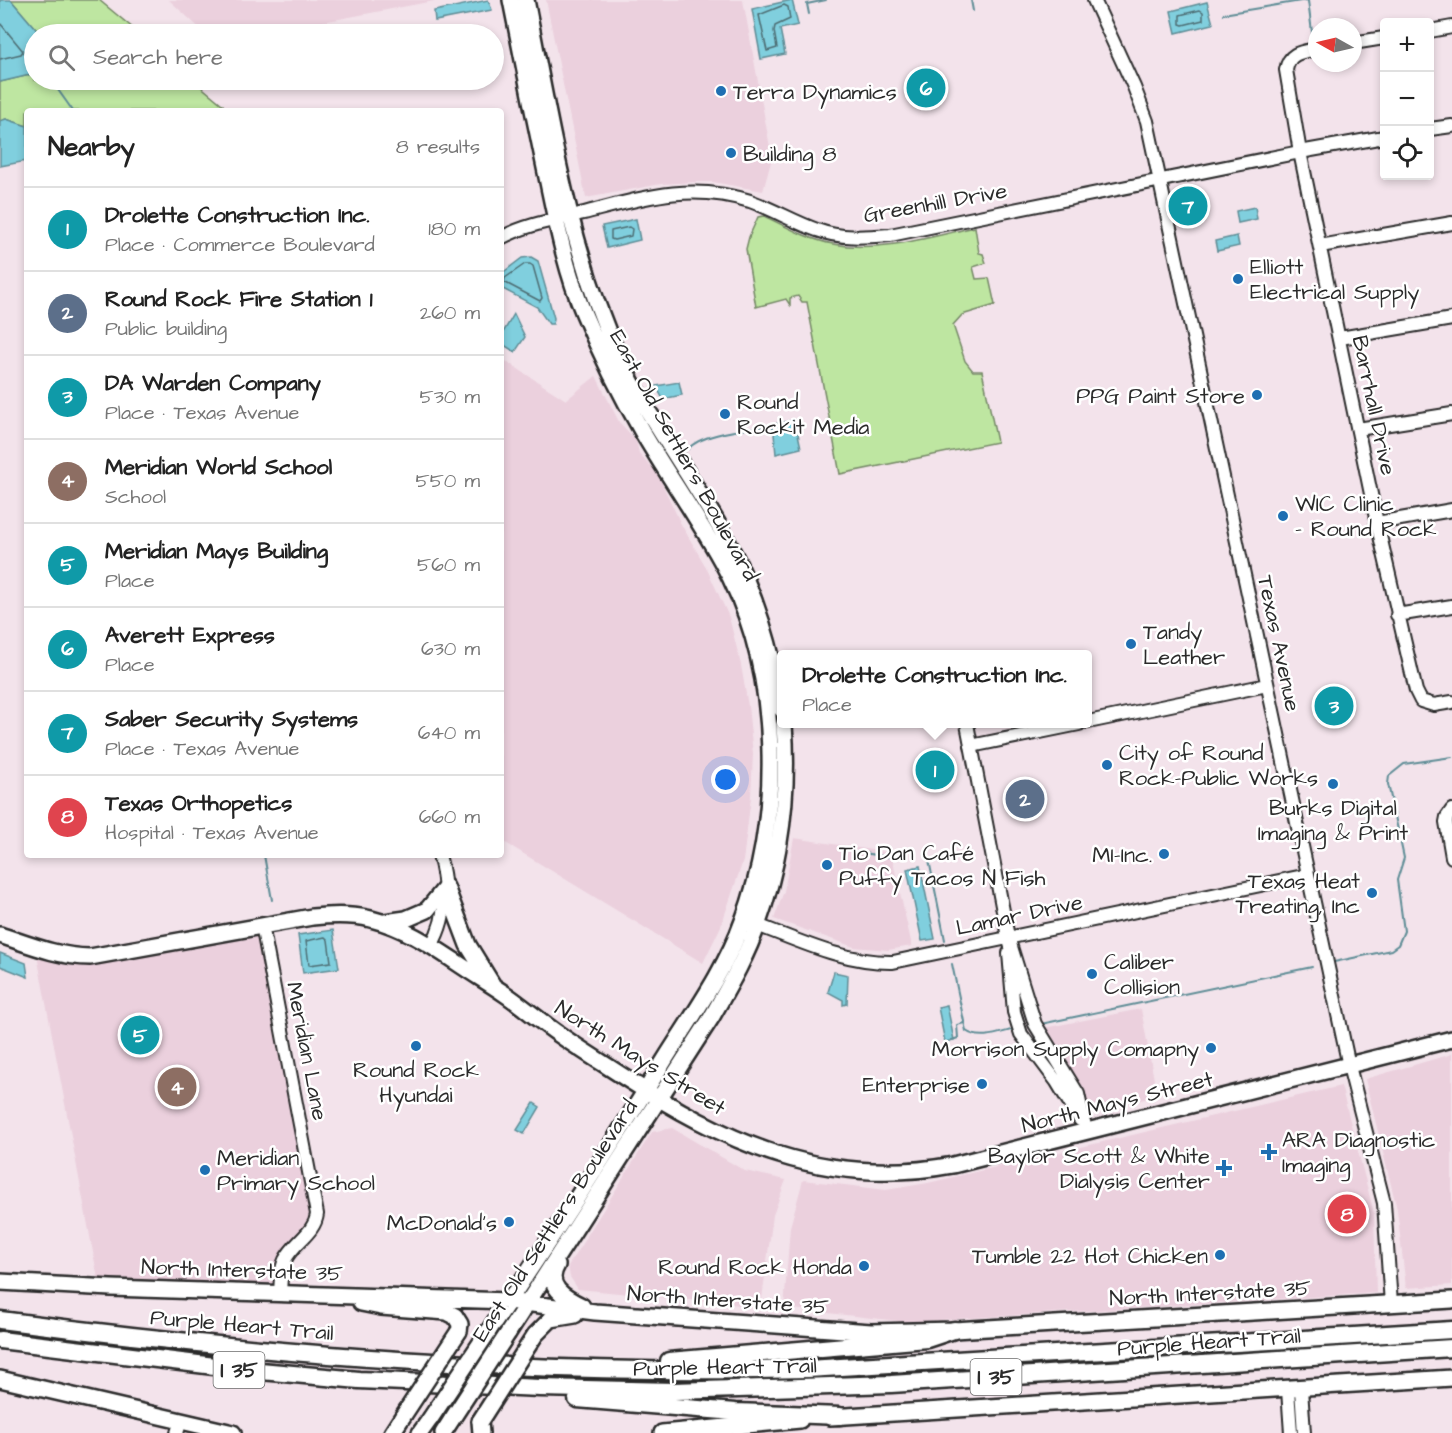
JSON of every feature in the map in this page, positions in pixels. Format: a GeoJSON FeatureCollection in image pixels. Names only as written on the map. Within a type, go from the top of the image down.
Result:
{"type":"FeatureCollection","features":[{"type":"Feature","properties":{"kind":"highway","name":"Purple Heart Trail"},"geometry":{"type":"LineString","coordinates":[[0,1320],[195,1344],[475,1366],[723,1371],[808,1370],[1452,1330]]}},
{"type":"Feature","properties":{"kind":"highway"},"geometry":{"type":"LineString","coordinates":[[475,1366],[512,1358],[621,1362],[701,1359],[927,1340],[954,1330]]}},
{"type":"Feature","properties":{"kind":"highway","name":"Purple Heart Trail"},"geometry":{"type":"LineString","coordinates":[[0,1340],[239,1370],[387,1381],[651,1390],[806,1388],[891,1384],[1452,1348]]}},
{"type":"Feature","properties":{"kind":"highway"},"geometry":{"type":"LineString","coordinates":[[0,1346],[93,1352]]}},
{"type":"Feature","properties":{"kind":"highway"},"geometry":{"type":"LineString","coordinates":[[387,1381],[534,1397],[735,1412],[840,1416]]}},
{"type":"Feature","properties":{"kind":"main road","name":"East Old Settlers Boulevard"},"geometry":{"type":"LineString","coordinates":[[511,0],[563,218],[618,355],[654,421],[727,539],[756,601],[777,679]]}},
{"type":"Feature","properties":{"kind":"main road","name":"East Old Settlers Boulevard"},"geometry":{"type":"LineString","coordinates":[[420,1433],[509,1301],[751,922],[770,788],[771,754],[767,712],[755,650],[732,581],[714,546],[642,431],[599,349],[582,309],[568,265],[563,218],[526,0]]}},
{"type":"Feature","properties":{"kind":"main road","name":"East Old Settlers Boulevard"},"geometry":{"type":"LineString","coordinates":[[443,1433],[659,1100],[732,982],[751,922],[772,876],[782,826],[784,728]]}},
{"type":"Feature","properties":{"kind":"main road"},"geometry":{"type":"LineString","coordinates":[[382,922],[406,919],[427,910],[446,886]]}},
{"type":"Feature","properties":{"kind":"main road"},"geometry":{"type":"LineString","coordinates":[[446,886],[468,945],[495,988]]}},
{"type":"Feature","properties":{"kind":"main road","name":"North Mays Street"},"geometry":{"type":"LineString","coordinates":[[0,934],[65,956],[90,957],[262,925],[336,915],[370,918],[405,930],[431,946],[645,1091],[708,1127],[758,1149],[796,1160],[865,1172],[899,1172],[937,1168],[1452,1039]]}},
{"type":"Feature","properties":{"kind":"main road"},"geometry":{"type":"LineString","coordinates":[[574,1230],[554,1270],[552,1280],[555,1287],[566,1298],[595,1312]]}},
{"type":"Feature","properties":{"kind":"main road","name":"North Interstate 35"},"geometry":{"type":"LineString","coordinates":[[0,1282],[276,1288],[321,1294],[509,1301],[595,1312],[871,1332],[954,1330],[1452,1300]]}},
{"type":"Feature","properties":{"kind":"main road"},"geometry":{"type":"LineString","coordinates":[[321,1294],[381,1307],[447,1312],[455,1316],[460,1324],[459,1331],[392,1433]]}},
{"type":"Feature","properties":{"kind":"main road"},"geometry":{"type":"LineString","coordinates":[[481,1427],[535,1335],[551,1319],[595,1312]]}},
{"type":"Feature","properties":{"kind":"main road"},"geometry":{"type":"LineString","coordinates":[[0,1378],[187,1428],[233,1433]]}},
{"type":"Feature","properties":{"kind":"main road"},"geometry":{"type":"LineString","coordinates":[[662,1433],[840,1416],[1452,1378]]}},
{"type":"Feature","properties":{"kind":"street","name":"Texas Avenue"},"geometry":{"type":"LineString","coordinates":[[1094,0],[1137,95],[1146,121],[1349,1066],[1384,1203],[1391,1304]]}},
{"type":"Feature","properties":{"kind":"street"},"geometry":{"type":"LineString","coordinates":[[1434,30],[1452,27]]}},
{"type":"Feature","properties":{"kind":"street"},"geometry":{"type":"LineString","coordinates":[[1362,42],[1380,39]]}},
{"type":"Feature","properties":{"kind":"street","name":"Barrhall Drive"},"geometry":{"type":"LineString","coordinates":[[1308,51],[1294,54],[1286,70],[1300,152],[1397,615],[1416,691],[1421,701],[1434,705],[1452,702]]}},
{"type":"Feature","properties":{"kind":"street"},"geometry":{"type":"LineString","coordinates":[[1434,128],[1452,126]]}},
{"type":"Feature","properties":{"kind":"street","name":"Greenhill Drive"},"geometry":{"type":"LineString","coordinates":[[504,237],[526,226],[663,193],[701,192],[750,201],[818,231],[843,237],[890,235],[1380,138]]}},
{"type":"Feature","properties":{"kind":"street"},"geometry":{"type":"LineString","coordinates":[[1320,246],[1452,223]]}},
{"type":"Feature","properties":{"kind":"street"},"geometry":{"type":"LineString","coordinates":[[1340,338],[1452,319]]}},
{"type":"Feature","properties":{"kind":"street"},"geometry":{"type":"LineString","coordinates":[[1358,429],[1452,414]]}},
{"type":"Feature","properties":{"kind":"street"},"geometry":{"type":"LineString","coordinates":[[1377,523],[1452,510]]}},
{"type":"Feature","properties":{"kind":"street"},"geometry":{"type":"LineString","coordinates":[[1397,615],[1452,606]]}},
{"type":"Feature","properties":{"kind":"street"},"geometry":{"type":"LineString","coordinates":[[1092,721],[1267,685]]}},
{"type":"Feature","properties":{"kind":"street"},"geometry":{"type":"LineString","coordinates":[[968,728],[1008,937],[1035,1024],[1078,1094],[1086,1131]]}},
{"type":"Feature","properties":{"kind":"street"},"geometry":{"type":"LineString","coordinates":[[971,746],[1056,728]]}},
{"type":"Feature","properties":{"kind":"street"},"geometry":{"type":"LineString","coordinates":[[1452,810],[1446,822],[1452,857]]}},
{"type":"Feature","properties":{"kind":"street"},"geometry":{"type":"LineString","coordinates":[[431,946],[444,918],[446,886],[441,858]]}},
{"type":"Feature","properties":{"kind":"street","name":"Lamar Drive"},"geometry":{"type":"LineString","coordinates":[[751,922],[845,957],[879,962],[911,959],[1308,875]]}},
{"type":"Feature","properties":{"kind":"street"},"geometry":{"type":"LineString","coordinates":[[262,925],[265,942]]}},
{"type":"Feature","properties":{"kind":"street"},"geometry":{"type":"LineString","coordinates":[[262,925],[257,932],[265,942]]}},
{"type":"Feature","properties":{"kind":"street","name":"Meridian Lane"},"geometry":{"type":"LineString","coordinates":[[265,942],[318,1214],[316,1223],[285,1260],[276,1288]]}},
{"type":"Feature","properties":{"kind":"street"},"geometry":{"type":"LineString","coordinates":[[1291,1433],[1294,1389]]}},
{"type":"Feature","properties":{"kind":"street"},"geometry":{"type":"LineString","coordinates":[[1294,1389],[1304,1433]]}},
{"type":"Feature","properties":{"kind":"shaded area"},"geometry":{"type":"Polygon","coordinates":[[[169,0],[439,0],[313,24],[195,24],[169,0]]]}},
{"type":"Feature","properties":{"kind":"shaded area"},"geometry":{"type":"Polygon","coordinates":[[[546,0],[743,0],[772,158],[763,191],[713,182],[697,182],[661,184],[586,198],[546,0]]]}},
{"type":"Feature","properties":{"kind":"shaded area"},"geometry":{"type":"Polygon","coordinates":[[[504,360],[566,400],[596,376],[619,422],[636,440],[639,453],[657,473],[729,617],[748,706],[753,754],[751,797],[743,861],[721,926],[703,963],[504,842],[504,360]]]}},
{"type":"Feature","properties":{"kind":"shaded area"},"geometry":{"type":"Polygon","coordinates":[[[794,838],[891,853],[912,946],[888,950],[854,947],[774,919],[784,891],[794,838]]]}},
{"type":"Feature","properties":{"kind":"shaded area"},"geometry":{"type":"Polygon","coordinates":[[[262,929],[316,1214],[283,1259],[278,1289],[99,1284],[36,950],[56,957],[262,929]]]}},
{"type":"Feature","properties":{"kind":"shaded area"},"geometry":{"type":"Polygon","coordinates":[[[1141,1009],[1157,1096],[1089,1113],[1077,1081],[1044,1028],[1141,1009]]]}},
{"type":"Feature","properties":{"kind":"shaded area"},"geometry":{"type":"Polygon","coordinates":[[[1452,1054],[1452,1285],[1406,1288],[1397,1209],[1365,1079],[1452,1054]]]}},
{"type":"Feature","properties":{"kind":"shaded area"},"geometry":{"type":"Polygon","coordinates":[[[1341,1086],[1374,1213],[1376,1293],[907,1322],[784,1308],[790,1227],[803,1180],[886,1190],[928,1183],[1341,1086]]]}},
{"type":"Feature","properties":{"kind":"shaded area"},"geometry":{"type":"Polygon","coordinates":[[[672,1128],[745,1171],[786,1180],[773,1215],[761,1307],[578,1289],[570,1277],[568,1266],[652,1132],[672,1128]]]}},
{"type":"Feature","properties":{"kind":"green space"},"geometry":{"type":"Polygon","coordinates":[[[11,0],[99,0],[128,24],[31,24],[11,0]]]}},
{"type":"Feature","properties":{"kind":"green space"},"geometry":{"type":"Polygon","coordinates":[[[24,76],[24,90],[205,90],[223,105],[224,108],[24,108],[24,125],[6,119],[0,121],[0,82],[24,76]]]}},
{"type":"Feature","properties":{"kind":"green space"},"geometry":{"type":"Polygon","coordinates":[[[764,216],[815,239],[833,244],[869,247],[904,243],[975,227],[979,253],[983,254],[986,263],[973,267],[976,279],[989,278],[995,305],[962,315],[953,325],[965,361],[973,371],[982,371],[997,442],[840,474],[807,302],[802,302],[798,296],[790,298],[790,305],[786,299],[756,307],[746,249],[758,217],[764,216]]]}},
{"type":"Feature","properties":{"kind":"water"},"geometry":{"type":"Polygon","coordinates":[[[0,0],[11,0],[31,24],[24,24],[24,76],[0,82],[0,0]]]}},
{"type":"Feature","properties":{"kind":"water"},"geometry":{"type":"Polygon","coordinates":[[[488,0],[492,10],[435,21],[434,11],[488,0]]]}},
{"type":"Feature","properties":{"kind":"water"},"geometry":{"type":"Polygon","coordinates":[[[792,0],[798,25],[780,29],[785,54],[761,59],[752,9],[792,0]]]}},
{"type":"Feature","properties":{"kind":"water"},"geometry":{"type":"Polygon","coordinates":[[[1207,2],[1213,24],[1176,33],[1171,11],[1207,2]]]}},
{"type":"Feature","properties":{"kind":"water"},"geometry":{"type":"Polygon","coordinates":[[[6,119],[24,125],[24,162],[0,166],[0,121],[6,119]]]}},
{"type":"Feature","properties":{"kind":"water"},"geometry":{"type":"Polygon","coordinates":[[[1255,207],[1257,219],[1238,223],[1236,211],[1255,207]]]}},
{"type":"Feature","properties":{"kind":"water"},"geometry":{"type":"Polygon","coordinates":[[[636,219],[640,240],[607,248],[602,226],[636,219]]]}},
{"type":"Feature","properties":{"kind":"water"},"geometry":{"type":"Polygon","coordinates":[[[1237,236],[1239,246],[1217,251],[1215,241],[1237,236]]]}},
{"type":"Feature","properties":{"kind":"water"},"geometry":{"type":"Polygon","coordinates":[[[531,257],[538,261],[554,318],[553,324],[549,324],[537,307],[504,290],[504,272],[522,258],[531,257]]]}},
{"type":"Feature","properties":{"kind":"water"},"geometry":{"type":"Polygon","coordinates":[[[514,314],[525,337],[515,352],[504,345],[504,331],[514,314]]]}},
{"type":"Feature","properties":{"kind":"water"},"geometry":{"type":"Polygon","coordinates":[[[679,382],[682,395],[663,399],[656,386],[679,382]]]}},
{"type":"Feature","properties":{"kind":"water"},"geometry":{"type":"Polygon","coordinates":[[[795,420],[801,448],[776,454],[773,424],[795,420]]]}},
{"type":"Feature","properties":{"kind":"water"},"geometry":{"type":"Polygon","coordinates":[[[920,866],[935,939],[922,941],[907,869],[920,866]]]}},
{"type":"Feature","properties":{"kind":"water"},"geometry":{"type":"Polygon","coordinates":[[[333,930],[339,968],[303,973],[298,935],[333,930]]]}},
{"type":"Feature","properties":{"kind":"water"},"geometry":{"type":"Polygon","coordinates":[[[0,953],[26,963],[28,977],[0,966],[0,953]]]}},
{"type":"Feature","properties":{"kind":"water"},"geometry":{"type":"Polygon","coordinates":[[[834,972],[848,975],[847,1004],[843,1005],[843,1000],[828,992],[834,972]]]}},
{"type":"Feature","properties":{"kind":"water"},"geometry":{"type":"Polygon","coordinates":[[[947,1005],[954,1040],[945,1042],[938,1007],[947,1005]]]}},
{"type":"Feature","properties":{"kind":"water"},"geometry":{"type":"Polygon","coordinates":[[[534,1103],[540,1107],[524,1134],[517,1130],[534,1103]]]}},
{"type":"Feature","properties":{"kind":"waterway"},"geometry":{"type":"LineString","coordinates":[[809,14],[807,4],[826,0]]}},
{"type":"Feature","properties":{"kind":"waterway"},"geometry":{"type":"LineString","coordinates":[[971,0],[973,11]]}},
{"type":"Feature","properties":{"kind":"waterway"},"geometry":{"type":"LineString","coordinates":[[1223,14],[1307,0]]}},
{"type":"Feature","properties":{"kind":"waterway"},"geometry":{"type":"LineString","coordinates":[[1308,1],[1310,18]]}},
{"type":"Feature","properties":{"kind":"waterway"},"geometry":{"type":"LineString","coordinates":[[58,90],[71,108]]}},
{"type":"Feature","properties":{"kind":"waterway"},"geometry":{"type":"LineString","coordinates":[[688,449],[714,435],[770,425],[773,428]]}},
{"type":"Feature","properties":{"kind":"waterway"},"geometry":{"type":"LineString","coordinates":[[1334,962],[1391,950],[1398,945],[1404,931],[1397,880],[1404,858],[1388,784],[1389,776],[1404,764],[1452,757]]}},
{"type":"Feature","properties":{"kind":"waterway"},"geometry":{"type":"LineString","coordinates":[[863,853],[889,857]]}},
{"type":"Feature","properties":{"kind":"waterway"},"geometry":{"type":"LineString","coordinates":[[925,854],[929,860],[945,940]]}},
{"type":"Feature","properties":{"kind":"waterway"},"geometry":{"type":"LineString","coordinates":[[265,858],[272,900]]}},
{"type":"Feature","properties":{"kind":"waterway"},"geometry":{"type":"LineString","coordinates":[[952,964],[966,1031],[983,1036],[1015,1029]]}},
{"type":"Feature","properties":{"kind":"waterway"},"geometry":{"type":"LineString","coordinates":[[1041,1024],[1312,967]]}},
{"type":"Feature","properties":{"kind":"waterway"},"geometry":{"type":"LineString","coordinates":[[952,1040],[958,1038],[957,1025],[964,1023]]}},
{"type":"Feature","properties":{"kind":"place","name":"Averett Express"},"geometry":{"type":"Point","coordinates":[926,88]}},
{"type":"Feature","properties":{"kind":"place","name":"Terra Dynamics"},"geometry":{"type":"Point","coordinates":[721,91]}},
{"type":"Feature","properties":{"kind":"place","name":"Building 8"},"geometry":{"type":"Point","coordinates":[731,153]}},
{"type":"Feature","properties":{"kind":"place","name":"Saber Security Systems"},"geometry":{"type":"Point","coordinates":[1188,206]}},
{"type":"Feature","properties":{"kind":"place","name":"Elliott Electrical Supply"},"geometry":{"type":"Point","coordinates":[1238,279]}},
{"type":"Feature","properties":{"kind":"place","name":"PPG Paint Store"},"geometry":{"type":"Point","coordinates":[1257,395]}},
{"type":"Feature","properties":{"kind":"place","name":"Round Rockit Media"},"geometry":{"type":"Point","coordinates":[725,414]}},
{"type":"Feature","properties":{"kind":"place","name":"WIC Clinic - Round Rock"},"geometry":{"type":"Point","coordinates":[1283,516]}},
{"type":"Feature","properties":{"kind":"place","name":"Tandy Leather"},"geometry":{"type":"Point","coordinates":[1131,644]}},
{"type":"Feature","properties":{"kind":"place","name":"DA Warden Company"},"geometry":{"type":"Point","coordinates":[1334,706]}},
{"type":"Feature","properties":{"kind":"place","name":"City of Round Rock-Public Works"},"geometry":{"type":"Point","coordinates":[1107,765]}},
{"type":"Feature","properties":{"kind":"place","name":"Drolette Construction Inc."},"geometry":{"type":"Point","coordinates":[935,770]}},
{"type":"Feature","properties":{"kind":"place","name":"Burks Digital Imaging & Print"},"geometry":{"type":"Point","coordinates":[1333,784]}},
{"type":"Feature","properties":{"kind":"place","name":"Round Rock Fire Station 1"},"geometry":{"type":"Point","coordinates":[1025,799]}},
{"type":"Feature","properties":{"kind":"place","name":"MI-Inc."},"geometry":{"type":"Point","coordinates":[1164,854]}},
{"type":"Feature","properties":{"kind":"place","name":"Tio Dan Café Puffy Tacos N Fish"},"geometry":{"type":"Point","coordinates":[827,865]}},
{"type":"Feature","properties":{"kind":"place","name":"Texas Heat Treating, Inc"},"geometry":{"type":"Point","coordinates":[1372,893]}},
{"type":"Feature","properties":{"kind":"place","name":"Caliber Collision"},"geometry":{"type":"Point","coordinates":[1092,974]}},
{"type":"Feature","properties":{"kind":"place","name":"Meridian Mays Building"},"geometry":{"type":"Point","coordinates":[140,1035]}},
{"type":"Feature","properties":{"kind":"place","name":"Round Rock Hyundai"},"geometry":{"type":"Point","coordinates":[416,1046]}},
{"type":"Feature","properties":{"kind":"place","name":"Morrison Supply Comapny"},"geometry":{"type":"Point","coordinates":[1211,1048]}},
{"type":"Feature","properties":{"kind":"place","name":"Enterprise"},"geometry":{"type":"Point","coordinates":[982,1084]}},
{"type":"Feature","properties":{"kind":"place","name":"Meridian World School"},"geometry":{"type":"Point","coordinates":[177,1087]}},
{"type":"Feature","properties":{"kind":"place","name":"ARA Diagnostic Imaging"},"geometry":{"type":"Point","coordinates":[1269,1152]}},
{"type":"Feature","properties":{"kind":"place","name":"Baylor Scott & White Dialysis Center"},"geometry":{"type":"Point","coordinates":[1224,1168]}},
{"type":"Feature","properties":{"kind":"place","name":"Meridian Primary School"},"geometry":{"type":"Point","coordinates":[205,1170]}},
{"type":"Feature","properties":{"kind":"place","name":"Texas Orthopetics"},"geometry":{"type":"Point","coordinates":[1347,1214]}},
{"type":"Feature","properties":{"kind":"place","name":"McDonald's"},"geometry":{"type":"Point","coordinates":[509,1222]}},
{"type":"Feature","properties":{"kind":"place","name":"Tumble 22 Hot Chicken"},"geometry":{"type":"Point","coordinates":[1220,1255]}},
{"type":"Feature","properties":{"kind":"place","name":"Round Rock Honda"},"geometry":{"type":"Point","coordinates":[864,1266]}}]}
